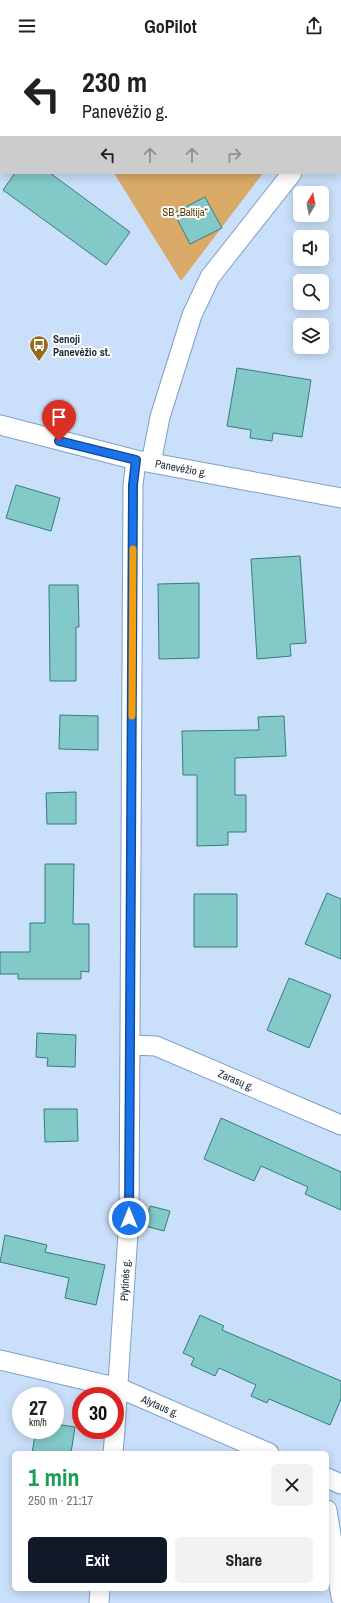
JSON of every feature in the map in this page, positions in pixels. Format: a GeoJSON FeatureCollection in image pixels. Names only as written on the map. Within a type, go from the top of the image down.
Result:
{"type":"FeatureCollection","features":[{"type":"Feature","properties":{"kind":"street","name":"Plytinės g."},"geometry":{"type":"LineString","coordinates":[[119,1387],[129,1218],[133,493],[143,461],[160,417],[198,300],[210,277],[291,174]]}},
{"type":"Feature","properties":{"kind":"street","name":"Panevėžio g."},"geometry":{"type":"LineString","coordinates":[[0,425],[143,461],[341,498]]}},
{"type":"Feature","properties":{"kind":"street","name":"Zarasų g."},"geometry":{"type":"LineString","coordinates":[[130,1045],[156,1046],[341,1124]]}},
{"type":"Feature","properties":{"kind":"street","name":"Alytaus g."},"geometry":{"type":"LineString","coordinates":[[0,1360],[115,1387]]}},
{"type":"Feature","properties":{"kind":"street","name":"Alytaus g."},"geometry":{"type":"LineString","coordinates":[[124,1390],[265,1451]]}},
{"type":"Feature","properties":{"kind":"street","name":"Plytinės g."},"geometry":{"type":"LineString","coordinates":[[113,1451],[114,1439]]}},
{"type":"Feature","properties":{"kind":"street"},"geometry":{"type":"LineString","coordinates":[[329,1479],[341,1484]]}},
{"type":"Feature","properties":{"kind":"street"},"geometry":{"type":"LineString","coordinates":[[329,1522],[341,1597]]}},
{"type":"Feature","properties":{"kind":"street"},"geometry":{"type":"LineString","coordinates":[[99,1603],[100,1591]]}},
{"type":"Feature","properties":{"kind":"green space","name":"SB „Baltija“"},"geometry":{"type":"Polygon","coordinates":[[[115,174],[262,174],[181,281],[115,174]]]}},
{"type":"Feature","properties":{"kind":"building"},"geometry":{"type":"Polygon","coordinates":[[[14,174],[51,174],[130,232],[106,265],[3,190],[14,174]]]}},
{"type":"Feature","properties":{"kind":"building"},"geometry":{"type":"Polygon","coordinates":[[[205,197],[222,228],[190,244],[174,213],[205,197]]]}},
{"type":"Feature","properties":{"kind":"building"},"geometry":{"type":"Polygon","coordinates":[[[237,368],[311,380],[302,437],[273,433],[272,441],[250,438],[251,430],[227,426],[237,368]]]}},
{"type":"Feature","properties":{"kind":"building"},"geometry":{"type":"Polygon","coordinates":[[[16,485],[60,498],[51,531],[6,518],[16,485]]]}},
{"type":"Feature","properties":{"kind":"building"},"geometry":{"type":"Polygon","coordinates":[[[300,556],[306,643],[290,644],[291,656],[257,659],[251,559],[300,556]]]}},
{"type":"Feature","properties":{"kind":"building"},"geometry":{"type":"Polygon","coordinates":[[[199,583],[199,658],[159,659],[158,584],[199,583]]]}},
{"type":"Feature","properties":{"kind":"building"},"geometry":{"type":"Polygon","coordinates":[[[49,585],[78,585],[79,627],[76,627],[76,681],[50,681],[49,585]]]}},
{"type":"Feature","properties":{"kind":"building"},"geometry":{"type":"Polygon","coordinates":[[[60,715],[98,716],[98,750],[59,749],[60,715]]]}},
{"type":"Feature","properties":{"kind":"building"},"geometry":{"type":"Polygon","coordinates":[[[284,716],[286,756],[235,758],[235,795],[246,795],[246,832],[228,832],[228,845],[197,846],[197,775],[183,775],[182,731],[259,730],[258,717],[284,716]]]}},
{"type":"Feature","properties":{"kind":"building"},"geometry":{"type":"Polygon","coordinates":[[[76,792],[76,824],[47,824],[46,793],[76,792]]]}},
{"type":"Feature","properties":{"kind":"building"},"geometry":{"type":"Polygon","coordinates":[[[45,864],[74,864],[73,924],[89,924],[89,972],[81,971],[81,979],[18,979],[18,974],[0,974],[0,952],[30,952],[30,923],[45,923],[45,864]]]}},
{"type":"Feature","properties":{"kind":"building"},"geometry":{"type":"Polygon","coordinates":[[[327,893],[341,899],[341,959],[305,944],[327,893]]]}},
{"type":"Feature","properties":{"kind":"building"},"geometry":{"type":"Polygon","coordinates":[[[194,894],[237,894],[237,947],[194,947],[194,894]]]}},
{"type":"Feature","properties":{"kind":"building"},"geometry":{"type":"Polygon","coordinates":[[[289,978],[331,995],[309,1048],[267,1030],[289,978]]]}},
{"type":"Feature","properties":{"kind":"building"},"geometry":{"type":"Polygon","coordinates":[[[37,1033],[76,1035],[75,1067],[47,1066],[48,1058],[36,1057],[37,1033]]]}},
{"type":"Feature","properties":{"kind":"building"},"geometry":{"type":"Polygon","coordinates":[[[44,1109],[77,1109],[78,1141],[45,1142],[44,1109]]]}},
{"type":"Feature","properties":{"kind":"building"},"geometry":{"type":"Polygon","coordinates":[[[221,1118],[341,1172],[341,1210],[305,1194],[308,1187],[261,1166],[254,1181],[204,1159],[221,1118]]]}},
{"type":"Feature","properties":{"kind":"building"},"geometry":{"type":"Polygon","coordinates":[[[150,1206],[170,1211],[164,1231],[145,1226],[150,1206]]]}},
{"type":"Feature","properties":{"kind":"building"},"geometry":{"type":"Polygon","coordinates":[[[5,1235],[47,1245],[45,1252],[105,1265],[96,1305],[65,1298],[69,1278],[0,1262],[5,1235]]]}},
{"type":"Feature","properties":{"kind":"building"},"geometry":{"type":"Polygon","coordinates":[[[200,1315],[224,1326],[222,1330],[341,1381],[341,1399],[330,1425],[269,1399],[267,1403],[251,1396],[256,1385],[219,1368],[215,1376],[191,1365],[194,1358],[183,1353],[200,1315]]]}},
{"type":"Feature","properties":{"kind":"building"},"geometry":{"type":"Polygon","coordinates":[[[64,1425],[72,1427],[73,1439],[71,1451],[32,1451],[34,1439],[64,1439],[64,1425]]]}},
{"type":"Feature","properties":{"kind":"slow traffic"},"geometry":{"type":"LineString","coordinates":[[132,716],[133,549]]}},
{"type":"Feature","properties":{"kind":"place","name":"Senoji Panevėžio st."},"geometry":{"type":"Point","coordinates":[39,362]}},
{"type":"Feature","properties":{"kind":"route"},"geometry":{"type":"LineString","coordinates":[[59,441],[136,460],[133,485],[129,1218]]}}]}
